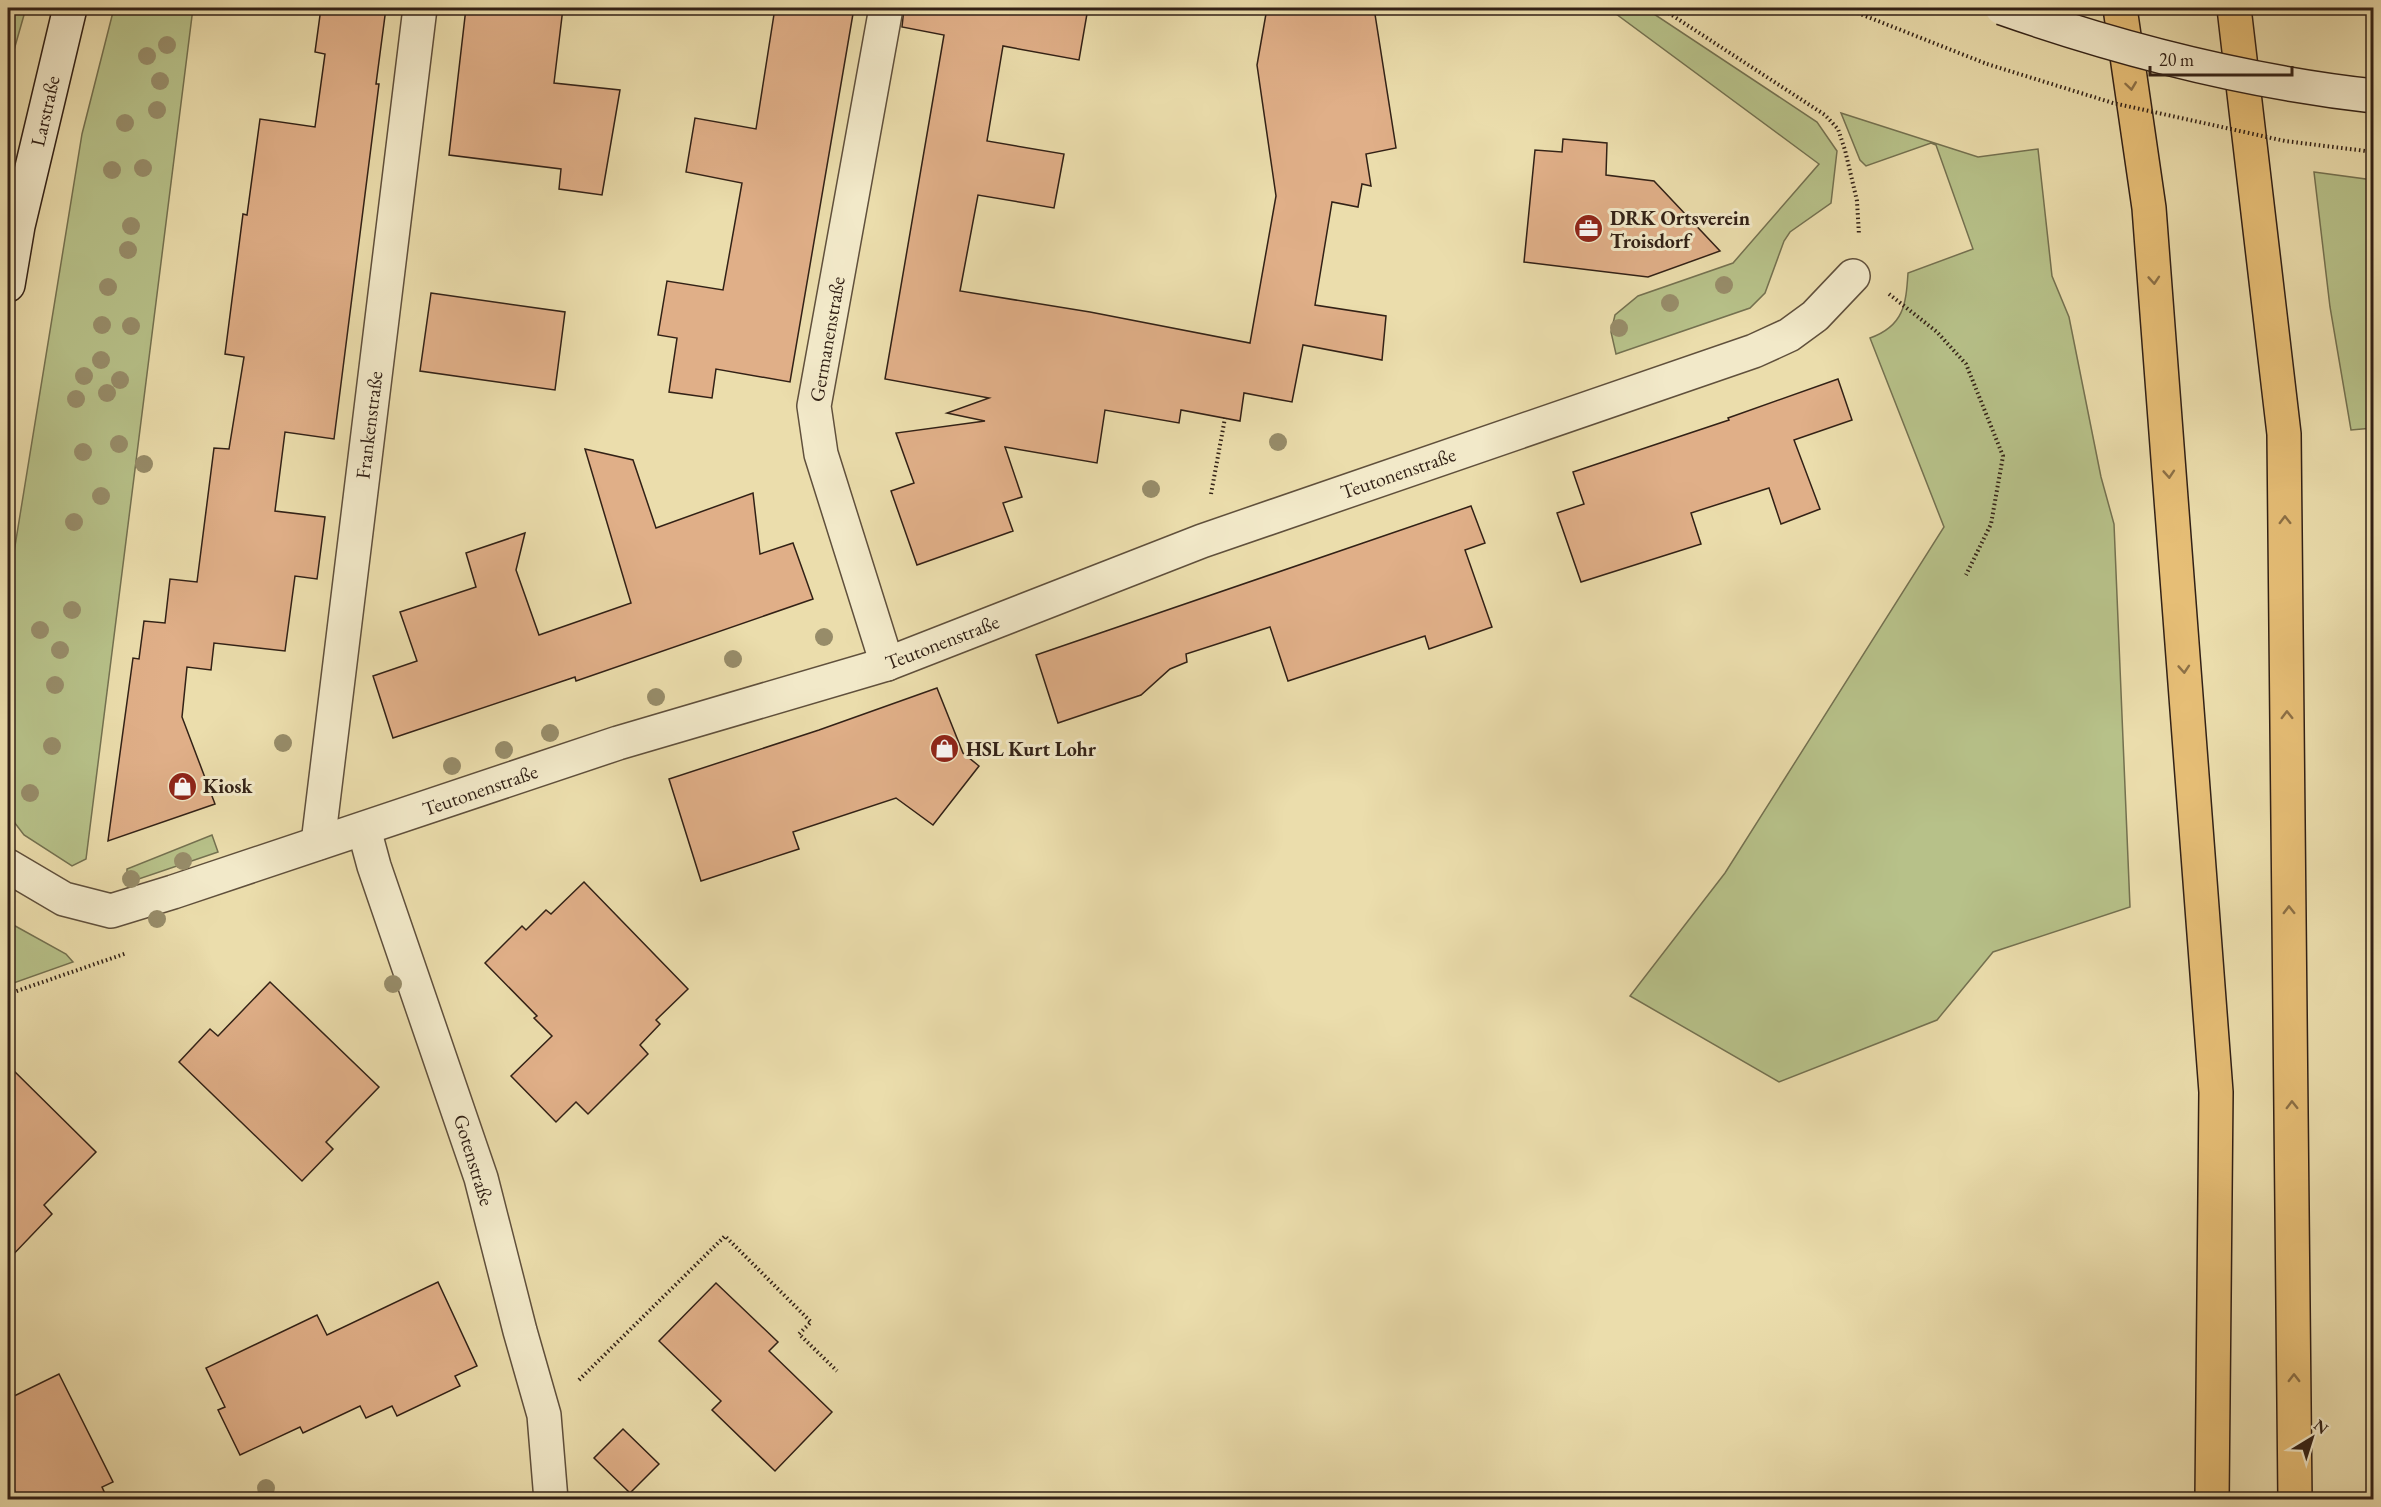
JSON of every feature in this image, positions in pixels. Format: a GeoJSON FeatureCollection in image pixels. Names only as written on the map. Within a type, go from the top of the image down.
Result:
{"type":"FeatureCollection","features":[{"type":"Feature","properties":{"kind":"highway"},"geometry":{"type":"LineString","coordinates":[[2120,8],[2149,208],[2216,1092],[2212,1500]]}},
{"type":"Feature","properties":{"kind":"highway"},"geometry":{"type":"LineString","coordinates":[[2234,8],[2284,434],[2295,1500]]}},
{"type":"Feature","properties":{"kind":"street","name":"Larstraße"},"geometry":{"type":"LineString","coordinates":[[8,285],[18,226],[70,8]]}},
{"type":"Feature","properties":{"kind":"street","name":"Frankenstraße"},"geometry":{"type":"LineString","coordinates":[[318,843],[420,8]]}},
{"type":"Feature","properties":{"kind":"street","name":"Germanenstraße"},"geometry":{"type":"LineString","coordinates":[[886,8],[814,406],[820,454],[887,664]]}},
{"type":"Feature","properties":{"kind":"street"},"geometry":{"type":"LineString","coordinates":[[2002,8],[2114,43],[2224,73],[2373,96]]}},
{"type":"Feature","properties":{"kind":"street","name":"Teutonenstraße"},"geometry":{"type":"LineString","coordinates":[[8,866],[64,899],[111,911],[618,743],[887,664],[1202,541],[1754,351],[1789,335],[1815,316],[1853,276]]}},
{"type":"Feature","properties":{"kind":"street","name":"Gotenstraße"},"geometry":{"type":"LineString","coordinates":[[364,829],[374,866],[481,1178],[544,1415],[551,1500]]}},
{"type":"Feature","properties":{"kind":"path"},"geometry":{"type":"LineString","coordinates":[[1661,8],[1825,115],[1838,129],[1848,160],[1859,219],[1859,242],[1853,276],[1893,296],[1905,305],[1937,332],[1966,364],[2003,456],[1991,524],[1966,575]]}},
{"type":"Feature","properties":{"kind":"path"},"geometry":{"type":"LineString","coordinates":[[1845,8],[1987,64],[2113,103],[2284,141],[2373,152]]}},
{"type":"Feature","properties":{"kind":"path"},"geometry":{"type":"LineString","coordinates":[[1202,541],[1225,418]]}},
{"type":"Feature","properties":{"kind":"path"},"geometry":{"type":"LineString","coordinates":[[544,1415],[724,1236],[811,1322],[799,1334],[837,1371]]}},
{"type":"Feature","properties":{"kind":"green space"},"geometry":{"type":"Polygon","coordinates":[[[8,8],[26,8],[8,71],[8,8]]]}},
{"type":"Feature","properties":{"kind":"green space"},"geometry":{"type":"Polygon","coordinates":[[[114,8],[193,8],[86,859],[72,866],[24,835],[8,814],[8,589],[82,134],[114,8]]]}},
{"type":"Feature","properties":{"kind":"green space"},"geometry":{"type":"Polygon","coordinates":[[[1608,8],[1645,8],[1817,122],[1837,151],[1831,203],[1790,232],[1784,241],[1765,293],[1750,308],[1616,354],[1611,332],[1615,315],[1638,296],[1733,263],[1819,164],[1608,8]]]}},
{"type":"Feature","properties":{"kind":"green space"},"geometry":{"type":"Polygon","coordinates":[[[1841,113],[1978,157],[2038,149],[2052,276],[2069,317],[2101,477],[2114,524],[2130,907],[1993,952],[1937,1020],[1779,1082],[1630,996],[1725,873],[1944,527],[1870,338],[1890,327],[1901,313],[1906,295],[1908,273],[1973,249],[1936,145],[1931,143],[1866,166],[1860,160],[1841,113]]]}},
{"type":"Feature","properties":{"kind":"green space"},"geometry":{"type":"Polygon","coordinates":[[[2314,172],[2373,180],[2373,428],[2351,430],[2330,307],[2314,172]]]}},
{"type":"Feature","properties":{"kind":"green space"},"geometry":{"type":"Polygon","coordinates":[[[212,835],[218,852],[127,883],[127,869],[212,835]]]}},
{"type":"Feature","properties":{"kind":"green space"},"geometry":{"type":"Polygon","coordinates":[[[8,922],[66,954],[73,962],[8,985],[8,922]]]}},
{"type":"Feature","properties":{"kind":"building"},"geometry":{"type":"Polygon","coordinates":[[[321,8],[386,8],[376,84],[379,84],[334,439],[285,432],[275,511],[325,517],[317,579],[295,576],[285,651],[214,643],[211,670],[187,667],[182,717],[215,804],[108,841],[133,658],[139,659],[144,621],[165,623],[170,579],[197,582],[214,448],[229,449],[244,357],[225,354],[243,214],[247,215],[260,119],[315,127],[325,54],[315,52],[321,8]]]}},
{"type":"Feature","properties":{"kind":"building"},"geometry":{"type":"Polygon","coordinates":[[[466,8],[563,8],[554,83],[620,90],[602,195],[559,189],[561,169],[449,155],[466,8]]]}},
{"type":"Feature","properties":{"kind":"building"},"geometry":{"type":"Polygon","coordinates":[[[775,8],[854,8],[790,382],[716,369],[712,398],[669,392],[677,338],[658,335],[667,281],[723,290],[742,183],[686,172],[695,118],[756,129],[775,8]]]}},
{"type":"Feature","properties":{"kind":"building"},"geometry":{"type":"Polygon","coordinates":[[[904,8],[1088,8],[1079,60],[1003,46],[987,141],[1064,154],[1054,208],[978,195],[960,291],[1090,312],[1250,343],[1276,196],[1257,65],[1267,8],[1374,8],[1396,148],[1366,154],[1371,186],[1362,184],[1358,207],[1332,202],[1315,305],[1386,316],[1382,360],[1303,345],[1292,402],[1244,393],[1240,421],[1181,410],[1179,423],[1105,410],[1097,463],[1005,447],[1022,497],[1003,503],[1013,531],[917,565],[891,491],[914,483],[896,433],[985,421],[947,413],[989,398],[885,379],[944,35],[902,27],[904,8]]]}},
{"type":"Feature","properties":{"kind":"building","name":"DRK Ortsverein Troisdorf"},"geometry":{"type":"Polygon","coordinates":[[[1563,139],[1607,143],[1606,175],[1654,181],[1720,251],[1648,277],[1524,262],[1535,150],[1562,152],[1563,139]]]}},
{"type":"Feature","properties":{"kind":"building"},"geometry":{"type":"Polygon","coordinates":[[[431,293],[565,312],[555,390],[420,371],[431,293]]]}},
{"type":"Feature","properties":{"kind":"building"},"geometry":{"type":"Polygon","coordinates":[[[1838,379],[1852,420],[1794,440],[1820,509],[1781,524],[1769,488],[1691,513],[1701,544],[1581,582],[1557,513],[1584,504],[1573,472],[1729,420],[1728,418],[1838,379]]]}},
{"type":"Feature","properties":{"kind":"building"},"geometry":{"type":"Polygon","coordinates":[[[585,449],[633,460],[656,528],[753,493],[760,554],[793,543],[813,599],[576,681],[575,677],[393,738],[373,676],[417,661],[400,612],[476,587],[466,553],[525,533],[516,570],[539,635],[631,603],[585,449]]]}},
{"type":"Feature","properties":{"kind":"building"},"geometry":{"type":"Polygon","coordinates":[[[1471,506],[1485,543],[1465,550],[1492,627],[1429,649],[1425,636],[1288,681],[1270,627],[1186,654],[1187,662],[1170,669],[1141,695],[1058,723],[1036,655],[1471,506]]]}},
{"type":"Feature","properties":{"kind":"building"},"geometry":{"type":"Polygon","coordinates":[[[937,688],[963,753],[979,766],[933,825],[896,798],[793,832],[799,849],[701,881],[669,779],[819,730],[937,688]]]}},
{"type":"Feature","properties":{"kind":"building"},"geometry":{"type":"Polygon","coordinates":[[[584,882],[688,989],[656,1020],[660,1024],[640,1045],[648,1054],[588,1114],[576,1102],[556,1122],[511,1076],[552,1036],[534,1018],[537,1016],[485,963],[522,926],[526,930],[546,910],[551,914],[584,882]]]}},
{"type":"Feature","properties":{"kind":"building"},"geometry":{"type":"Polygon","coordinates":[[[270,982],[379,1087],[326,1142],[333,1149],[302,1181],[179,1062],[210,1029],[218,1036],[270,982]]]}},
{"type":"Feature","properties":{"kind":"building"},"geometry":{"type":"Polygon","coordinates":[[[8,1065],[96,1152],[44,1205],[52,1214],[8,1260],[8,1065]]]}},
{"type":"Feature","properties":{"kind":"building"},"geometry":{"type":"Polygon","coordinates":[[[438,1282],[477,1366],[455,1376],[460,1386],[397,1416],[392,1406],[366,1418],[360,1406],[303,1433],[300,1427],[240,1455],[218,1410],[225,1407],[206,1368],[317,1315],[327,1335],[438,1282]]]}},
{"type":"Feature","properties":{"kind":"building"},"geometry":{"type":"Polygon","coordinates":[[[716,1283],[778,1342],[769,1351],[832,1412],[775,1471],[712,1410],[721,1401],[659,1341],[716,1283]]]}},
{"type":"Feature","properties":{"kind":"building"},"geometry":{"type":"Polygon","coordinates":[[[59,1374],[113,1482],[102,1487],[108,1500],[19,1500],[8,1476],[8,1399],[59,1374]]]}},
{"type":"Feature","properties":{"kind":"building"},"geometry":{"type":"Polygon","coordinates":[[[623,1429],[659,1464],[630,1493],[594,1458],[623,1429]]]}},
{"type":"Feature","properties":{"kind":"place","name":"DRK Ortsverein Troisdorf"},"geometry":{"type":"Point","coordinates":[1589,229]}},
{"type":"Feature","properties":{"kind":"place","name":"HSL Kurt Lohr"},"geometry":{"type":"Point","coordinates":[945,749]}},
{"type":"Feature","properties":{"kind":"place","name":"Kiosk"},"geometry":{"type":"Point","coordinates":[182,786]}}]}
